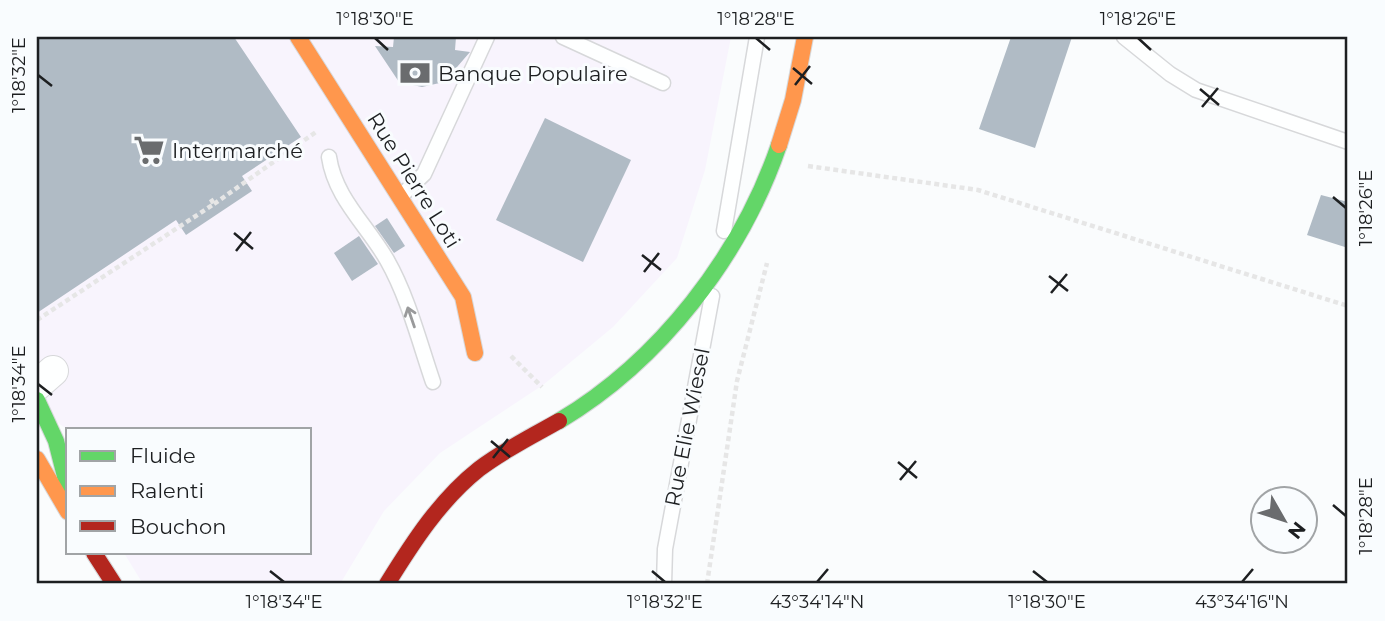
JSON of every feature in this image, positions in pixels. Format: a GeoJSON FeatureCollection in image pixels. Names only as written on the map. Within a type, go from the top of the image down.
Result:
{"type":"FeatureCollection","features":[{"type":"Feature","properties":{"kind":"street","name":"Rue Pierre Loti"},"geometry":{"type":"LineString","coordinates":[[299,37],[463,297],[475,354]]}},
{"type":"Feature","properties":{"kind":"street"},"geometry":{"type":"LineString","coordinates":[[390,582],[415,536],[454,490],[494,458],[589,402],[654,347],[690,309],[742,231],[764,186],[792,108],[805,37]]}},
{"type":"Feature","properties":{"kind":"street"},"geometry":{"type":"LineString","coordinates":[[37,400],[57,441],[66,479]]}},
{"type":"Feature","properties":{"kind":"street"},"geometry":{"type":"LineString","coordinates":[[37,459],[66,509]]}},
{"type":"Feature","properties":{"kind":"street"},"geometry":{"type":"LineString","coordinates":[[95,554],[114,584]]}},
{"type":"Feature","properties":{"kind":"lane"},"geometry":{"type":"LineString","coordinates":[[401,196],[424,174],[486,37]]}},
{"type":"Feature","properties":{"kind":"lane"},"geometry":{"type":"LineString","coordinates":[[563,37],[663,83]]}},
{"type":"Feature","properties":{"kind":"lane","name":"Rue Elie Wiesel"},"geometry":{"type":"LineString","coordinates":[[664,584],[664,549],[717,270],[757,37]]}},
{"type":"Feature","properties":{"kind":"lane"},"geometry":{"type":"LineString","coordinates":[[1124,37],[1170,74],[1196,90],[1348,142]]}},
{"type":"Feature","properties":{"kind":"lane"},"geometry":{"type":"LineString","coordinates":[[329,157],[332,180],[387,260],[408,306],[433,382]]}},
{"type":"Feature","properties":{"kind":"path"},"geometry":{"type":"LineString","coordinates":[[37,320],[214,204],[325,126]]}},
{"type":"Feature","properties":{"kind":"path"},"geometry":{"type":"LineString","coordinates":[[776,152],[813,167],[978,190],[1348,306]]}},
{"type":"Feature","properties":{"kind":"path"},"geometry":{"type":"LineString","coordinates":[[210,198],[214,204]]}},
{"type":"Feature","properties":{"kind":"path"},"geometry":{"type":"LineString","coordinates":[[707,584],[737,381],[769,256]]}},
{"type":"Feature","properties":{"kind":"path"},"geometry":{"type":"LineString","coordinates":[[475,354],[493,346],[507,352],[550,396]]}},
{"type":"Feature","properties":{"kind":"shaded area"},"geometry":{"type":"Polygon","coordinates":[[[37,37],[731,37],[705,170],[677,258],[613,327],[543,385],[440,453],[384,511],[340,584],[143,584],[125,554],[312,554],[312,428],[66,429],[37,408],[37,37]]]}},
{"type":"Feature","properties":{"kind":"building"},"geometry":{"type":"Polygon","coordinates":[[[37,37],[234,37],[301,137],[242,176],[252,191],[186,235],[176,220],[37,313],[37,37]]]}},
{"type":"Feature","properties":{"kind":"building"},"geometry":{"type":"Polygon","coordinates":[[[394,37],[456,37],[455,50],[470,52],[444,82],[422,87],[399,82],[375,46],[393,47],[394,37]]]}},
{"type":"Feature","properties":{"kind":"building"},"geometry":{"type":"Polygon","coordinates":[[[1011,37],[1072,37],[1035,148],[979,129],[1011,37]]]}},
{"type":"Feature","properties":{"kind":"building"},"geometry":{"type":"Polygon","coordinates":[[[545,118],[631,160],[583,262],[496,220],[545,118]]]}},
{"type":"Feature","properties":{"kind":"building"},"geometry":{"type":"Polygon","coordinates":[[[1321,195],[1348,202],[1348,248],[1307,235],[1321,195]]]}},
{"type":"Feature","properties":{"kind":"building"},"geometry":{"type":"Polygon","coordinates":[[[387,218],[405,246],[394,253],[375,226],[387,218]]]}},
{"type":"Feature","properties":{"kind":"building"},"geometry":{"type":"Polygon","coordinates":[[[359,236],[378,264],[352,281],[334,253],[359,236]]]}},
{"type":"Feature","properties":{"kind":"traffic: fast"},"geometry":{"type":"LineString","coordinates":[[559,421],[631,368],[693,302],[743,227],[779,145]]}},
{"type":"Feature","properties":{"kind":"traffic: fast"},"geometry":{"type":"LineString","coordinates":[[37,400],[56,441],[66,480]]}},
{"type":"Feature","properties":{"kind":"traffic: slow"},"geometry":{"type":"LineString","coordinates":[[298,37],[463,297],[475,353]]}},
{"type":"Feature","properties":{"kind":"traffic: slow"},"geometry":{"type":"LineString","coordinates":[[779,145],[793,100],[805,37]]}},
{"type":"Feature","properties":{"kind":"traffic: slow"},"geometry":{"type":"LineString","coordinates":[[37,459],[66,509]]}},
{"type":"Feature","properties":{"kind":"traffic: jam"},"geometry":{"type":"LineString","coordinates":[[387,584],[428,522],[465,481],[498,456],[559,421]]}},
{"type":"Feature","properties":{"kind":"traffic: jam"},"geometry":{"type":"LineString","coordinates":[[95,554],[114,584]]}},
{"type":"Feature","properties":{"kind":"place","name":"Banque Populaire"},"geometry":{"type":"Point","coordinates":[415,73]}},
{"type":"Feature","properties":{"kind":"place","name":"Intermarché"},"geometry":{"type":"Point","coordinates":[149,150]}}]}
